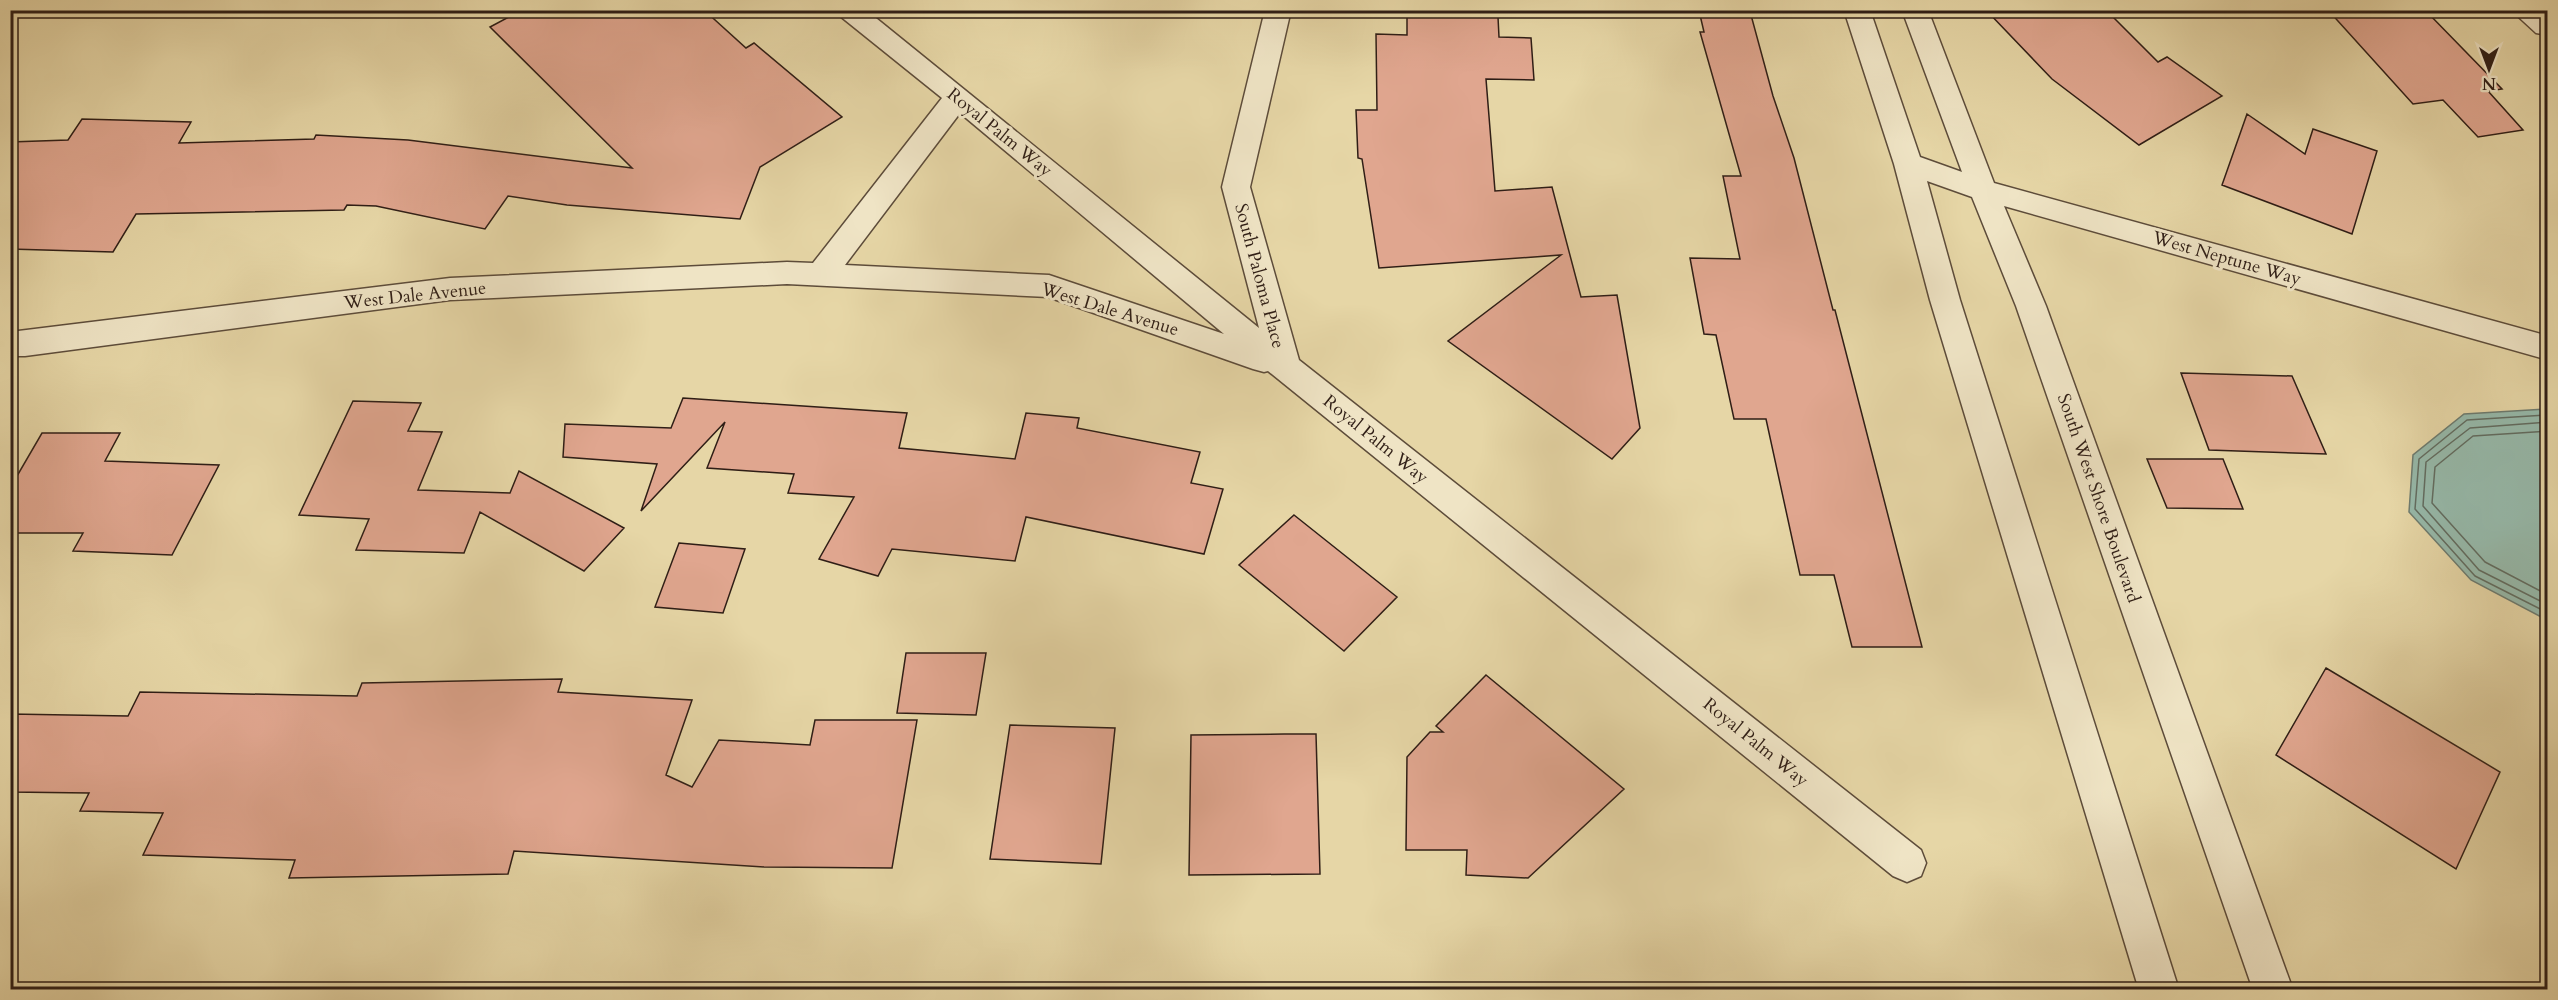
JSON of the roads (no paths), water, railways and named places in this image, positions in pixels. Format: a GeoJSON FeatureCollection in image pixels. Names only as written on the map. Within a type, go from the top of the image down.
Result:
{"type":"FeatureCollection","features":[{"type":"Feature","properties":{"kind":"street","name":"Royal Palm Way"},"geometry":{"type":"LineString","coordinates":[[849,10],[1285,367],[1907,863]]}},
{"type":"Feature","properties":{"kind":"street","name":"South Paloma Place"},"geometry":{"type":"LineString","coordinates":[[1278,10],[1236,187],[1285,367]]}},
{"type":"Feature","properties":{"kind":"street"},"geometry":{"type":"LineString","coordinates":[[1857,10],[1908,164],[1945,300],[2159,990]]}},
{"type":"Feature","properties":{"kind":"street","name":"South West Shore Boulevard"},"geometry":{"type":"LineString","coordinates":[[1915,10],[1983,190],[2031,306],[2273,990]]}},
{"type":"Feature","properties":{"kind":"street"},"geometry":{"type":"LineString","coordinates":[[2524,10],[2544,22]]}},
{"type":"Feature","properties":{"kind":"street"},"geometry":{"type":"LineString","coordinates":[[821,274],[958,97]]}},
{"type":"Feature","properties":{"kind":"street","name":"West Neptune Way"},"geometry":{"type":"LineString","coordinates":[[1908,164],[1983,190],[2547,348]]}},
{"type":"Feature","properties":{"kind":"street","name":"West Dale Avenue"},"geometry":{"type":"LineString","coordinates":[[10,344],[25,344],[450,289],[776,273],[1049,286],[1285,367]]}},
{"type":"Feature","properties":{"kind":"water"},"geometry":{"type":"Polygon","coordinates":[[[2548,409],[2547,620],[2471,580],[2409,512],[2413,455],[2464,414],[2548,409]]]}}]}
